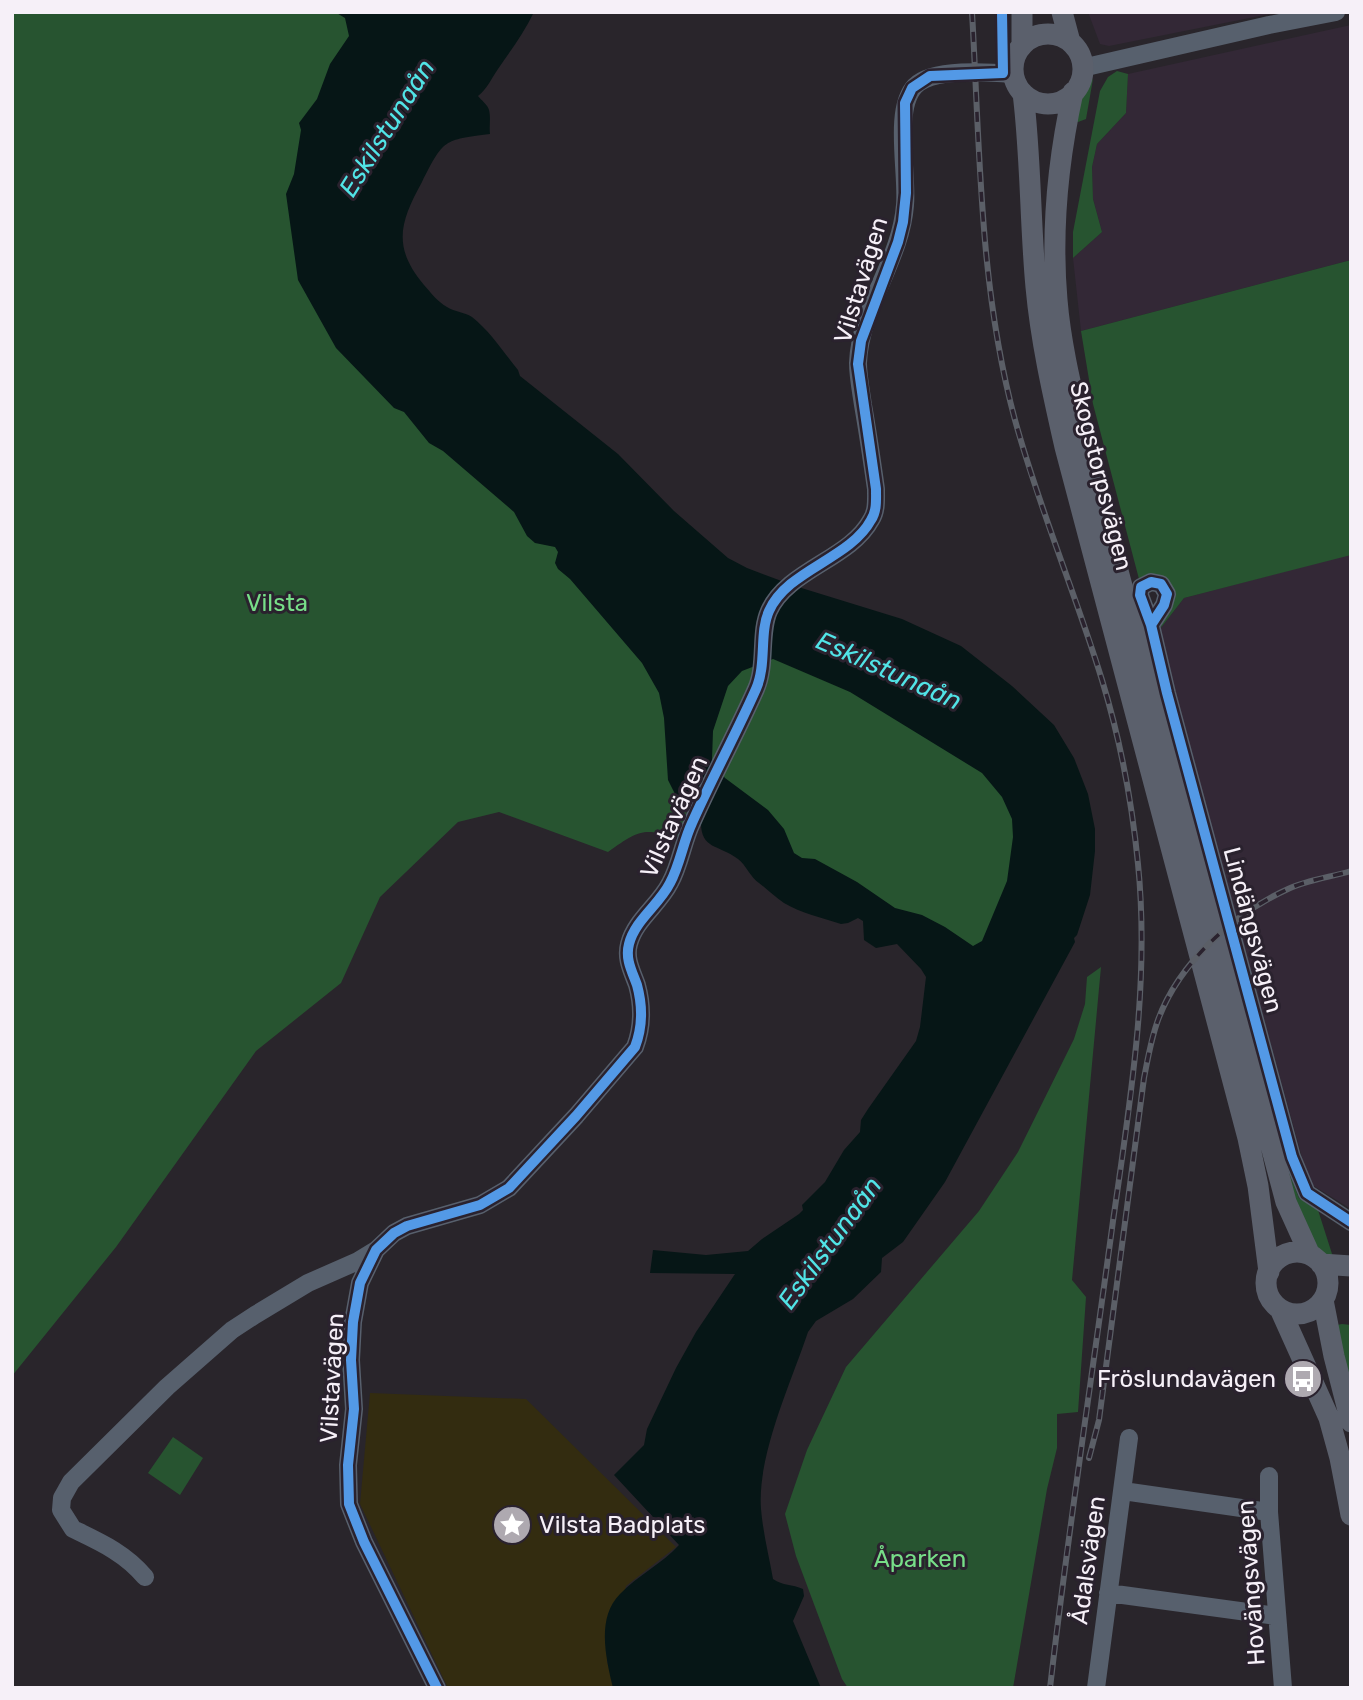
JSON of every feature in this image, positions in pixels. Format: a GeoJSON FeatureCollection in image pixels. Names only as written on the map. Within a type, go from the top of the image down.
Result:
{"type":"FeatureCollection","features":[{"type":"Feature","properties":{"kind":"main road"},"geometry":{"type":"LineString","coordinates":[[1022,12],[1022,45]]}},
{"type":"Feature","properties":{"kind":"main road"},"geometry":{"type":"LineString","coordinates":[[1062,12],[1070,42],[1079,54],[1081,80],[1064,100],[1051,104],[1034,101],[1023,93],[1013,74],[1014,58],[1022,45],[1031,38],[1044,34],[1058,35],[1070,42]]}},
{"type":"Feature","properties":{"kind":"main road","name":"Skogstorpsvägen"},"geometry":{"type":"LineString","coordinates":[[1073,92],[1055,220],[1057,301],[1066,362],[1089,460],[1286,1202],[1316,1259]]}},
{"type":"Feature","properties":{"kind":"main road","name":"Skogstorpsvägen"},"geometry":{"type":"LineString","coordinates":[[1023,93],[1036,289],[1046,367],[1248,1138],[1258,1186],[1269,1272]]}},
{"type":"Feature","properties":{"kind":"main road"},"geometry":{"type":"LineString","coordinates":[[1351,1266],[1297,1252],[1276,1262],[1269,1272],[1267,1289],[1280,1309],[1329,1418],[1351,1515]]}},
{"type":"Feature","properties":{"kind":"main road"},"geometry":{"type":"LineString","coordinates":[[1316,1259],[1326,1273],[1325,1294],[1334,1356],[1351,1422]]}},
{"type":"Feature","properties":{"kind":"main road"},"geometry":{"type":"LineString","coordinates":[[1280,1309],[1293,1314],[1306,1313],[1325,1294],[1351,1276]]}},
{"type":"Feature","properties":{"kind":"street"},"geometry":{"type":"LineString","coordinates":[[1082,68],[1336,12]]}},
{"type":"Feature","properties":{"kind":"street","name":"Vilstavägen"},"geometry":{"type":"LineString","coordinates":[[437,1688],[364,1542],[349,1504],[348,1465],[354,1409],[351,1360],[353,1322],[360,1283],[376,1250],[407,1226],[466,1211],[509,1188],[635,1047],[642,1019],[642,1004],[628,959],[628,948],[638,924],[672,881],[694,819],[758,686],[769,609],[793,583],[858,537],[872,519],[876,506],[876,489],[858,364],[861,341],[903,222],[906,193],[905,103],[912,88],[930,76],[992,72],[1013,74]]}},
{"type":"Feature","properties":{"kind":"street","name":"Lindängsvägen"},"geometry":{"type":"LineString","coordinates":[[1151,625],[1170,706],[1292,1157],[1307,1193],[1351,1222]]}},
{"type":"Feature","properties":{"kind":"street"},"geometry":{"type":"LineString","coordinates":[[145,1577],[118,1551],[73,1529],[68,1523],[61,1510],[62,1498],[71,1482],[150,1402],[232,1331],[308,1283],[376,1250]]}},
{"type":"Feature","properties":{"kind":"street","name":"Ådalsvägen"},"geometry":{"type":"LineString","coordinates":[[1096,1688],[1129,1438]]}},
{"type":"Feature","properties":{"kind":"street","name":"Hovängsvägen"},"geometry":{"type":"LineString","coordinates":[[1269,1476],[1269,1512],[1283,1688]]}},
{"type":"Feature","properties":{"kind":"street"},"geometry":{"type":"LineString","coordinates":[[1123,1491],[1269,1512]]}},
{"type":"Feature","properties":{"kind":"street"},"geometry":{"type":"LineString","coordinates":[[1108,1593],[1277,1616]]}},
{"type":"Feature","properties":{"kind":"shaded area"},"geometry":{"type":"Polygon","coordinates":[[[1088,12],[1279,12],[1109,46],[1100,44],[1088,12]]]}},
{"type":"Feature","properties":{"kind":"shaded area"},"geometry":{"type":"Polygon","coordinates":[[[1351,25],[1351,260],[1081,331],[1073,258],[1102,232],[1093,199],[1092,167],[1097,144],[1126,113],[1128,74],[1351,25]]]}},
{"type":"Feature","properties":{"kind":"shaded area"},"geometry":{"type":"Polygon","coordinates":[[[1351,554],[1351,1209],[1309,1183],[1163,651],[1160,629],[1184,598],[1351,554]]]}},
{"type":"Feature","properties":{"kind":"green space","name":"Vilsta"},"geometry":{"type":"Polygon","coordinates":[[[12,12],[451,12],[311,198],[382,340],[1010,759],[1044,915],[948,963],[809,881],[697,781],[678,838],[641,833],[608,852],[499,812],[458,822],[380,897],[341,983],[256,1051],[116,1247],[12,1376],[12,12]]]}},
{"type":"Feature","properties":{"kind":"green space"},"geometry":{"type":"Polygon","coordinates":[[[1117,71],[1128,74],[1126,113],[1097,144],[1092,167],[1093,199],[1102,232],[1073,258],[1073,232],[1100,91],[1108,77],[1117,71]]]}},
{"type":"Feature","properties":{"kind":"green space"},"geometry":{"type":"Polygon","coordinates":[[[1093,79],[1086,119],[1071,122],[1086,86],[1093,79]]]}},
{"type":"Feature","properties":{"kind":"green space"},"geometry":{"type":"Polygon","coordinates":[[[1351,260],[1351,555],[1184,598],[1160,629],[1173,598],[1139,579],[1093,404],[1081,331],[1351,260]]]}},
{"type":"Feature","properties":{"kind":"green space","name":"Åparken"},"geometry":{"type":"Polygon","coordinates":[[[1101,967],[1072,1280],[1086,1297],[1078,1412],[1057,1414],[1057,1448],[1047,1489],[1013,1688],[848,1688],[842,1679],[796,1556],[785,1514],[807,1450],[846,1367],[979,1211],[1018,1152],[1074,1039],[1085,1004],[1087,977],[1101,967]]]}},
{"type":"Feature","properties":{"kind":"green space"},"geometry":{"type":"Polygon","coordinates":[[[1287,1168],[1299,1198],[1318,1210],[1333,1257],[1312,1243],[1305,1232],[1295,1206],[1287,1168]]]}},
{"type":"Feature","properties":{"kind":"green space"},"geometry":{"type":"Polygon","coordinates":[[[1351,1325],[1351,1406],[1332,1326],[1351,1325]]]}},
{"type":"Feature","properties":{"kind":"green space"},"geometry":{"type":"Polygon","coordinates":[[[173,1437],[203,1458],[180,1495],[148,1473],[173,1437]]]}},
{"type":"Feature","properties":{"kind":"sand","name":"Vilsta Badplats"},"geometry":{"type":"Polygon","coordinates":[[[370,1393],[526,1399],[676,1547],[626,1586],[607,1661],[615,1688],[448,1688],[360,1504],[370,1393]]]}},
{"type":"Feature","properties":{"kind":"water","name":"Eskilstunaån"},"geometry":{"type":"Polygon","coordinates":[[[335,12],[534,12],[522,34],[478,96],[489,110],[490,134],[454,140],[447,144],[435,157],[414,196],[403,234],[407,258],[414,271],[441,303],[469,315],[479,323],[491,335],[520,376],[618,454],[674,511],[728,558],[795,586],[902,619],[961,646],[1012,686],[1054,725],[1074,758],[1088,794],[1095,829],[1095,851],[1090,895],[1074,938],[1075,942],[945,1182],[903,1242],[882,1258],[881,1272],[853,1299],[816,1321],[808,1332],[770,1443],[761,1488],[761,1509],[773,1579],[803,1589],[804,1596],[793,1621],[821,1688],[613,1688],[605,1626],[613,1604],[627,1587],[679,1545],[614,1475],[644,1445],[647,1429],[676,1368],[696,1332],[735,1274],[650,1273],[653,1250],[706,1255],[748,1251],[803,1210],[802,1205],[825,1182],[844,1150],[860,1132],[861,1120],[916,1041],[926,977],[897,944],[876,948],[864,940],[863,921],[858,918],[841,924],[791,907],[756,881],[738,859],[707,842],[701,830],[701,820],[679,802],[668,780],[664,718],[659,693],[642,663],[570,579],[558,569],[555,563],[558,552],[555,547],[535,543],[527,536],[514,512],[443,451],[429,443],[404,412],[394,408],[336,348],[298,280],[286,194],[294,174],[301,130],[299,123],[317,99],[330,64],[349,36],[345,18],[335,12]],[[773,659],[742,671],[728,686],[713,731],[712,760],[725,778],[768,810],[784,829],[794,853],[802,858],[815,859],[857,882],[895,908],[922,915],[973,946],[982,941],[1007,881],[1013,837],[1012,819],[1002,797],[982,773],[850,692],[773,659]]]}},
{"type":"Feature","properties":{"kind":"railway"},"geometry":{"type":"LineString","coordinates":[[972,12],[983,218],[994,319],[1003,370],[1025,453],[1102,680],[1114,725],[1132,817],[1141,909],[1140,998],[1132,1088],[1050,1688]]}},
{"type":"Feature","properties":{"kind":"railway"},"geometry":{"type":"LineString","coordinates":[[1089,1458],[1099,1420],[1144,1078],[1158,1020],[1167,999],[1194,960],[1228,926],[1247,912],[1288,889],[1351,871]]}},
{"type":"Feature","properties":{"kind":"cycle path"},"geometry":{"type":"LineString","coordinates":[[437,1688],[364,1542],[349,1504],[348,1465],[354,1409],[351,1360],[353,1322],[360,1283],[376,1250],[394,1233],[407,1226],[480,1205],[509,1188],[635,1047],[640,1032],[641,1009],[637,985],[628,960],[629,944],[636,927],[670,883],[692,823],[756,689],[769,611],[790,585],[849,545],[874,513],[876,489],[858,364],[861,341],[903,222],[906,193],[905,103],[912,88],[930,76],[1003,73],[1002,12]]}},
{"type":"Feature","properties":{"kind":"cycle path"},"geometry":{"type":"LineString","coordinates":[[1151,625],[1164,605],[1167,594],[1161,584],[1151,582],[1141,587],[1140,595],[1151,625],[1292,1157],[1307,1193],[1351,1222]]}},
{"type":"Feature","properties":{"kind":"place","name":"Fröslundavägen"},"geometry":{"type":"Point","coordinates":[1303,1379]}},
{"type":"Feature","properties":{"kind":"place","name":"Vilsta Badplats"},"geometry":{"type":"Point","coordinates":[512,1525]}}]}
